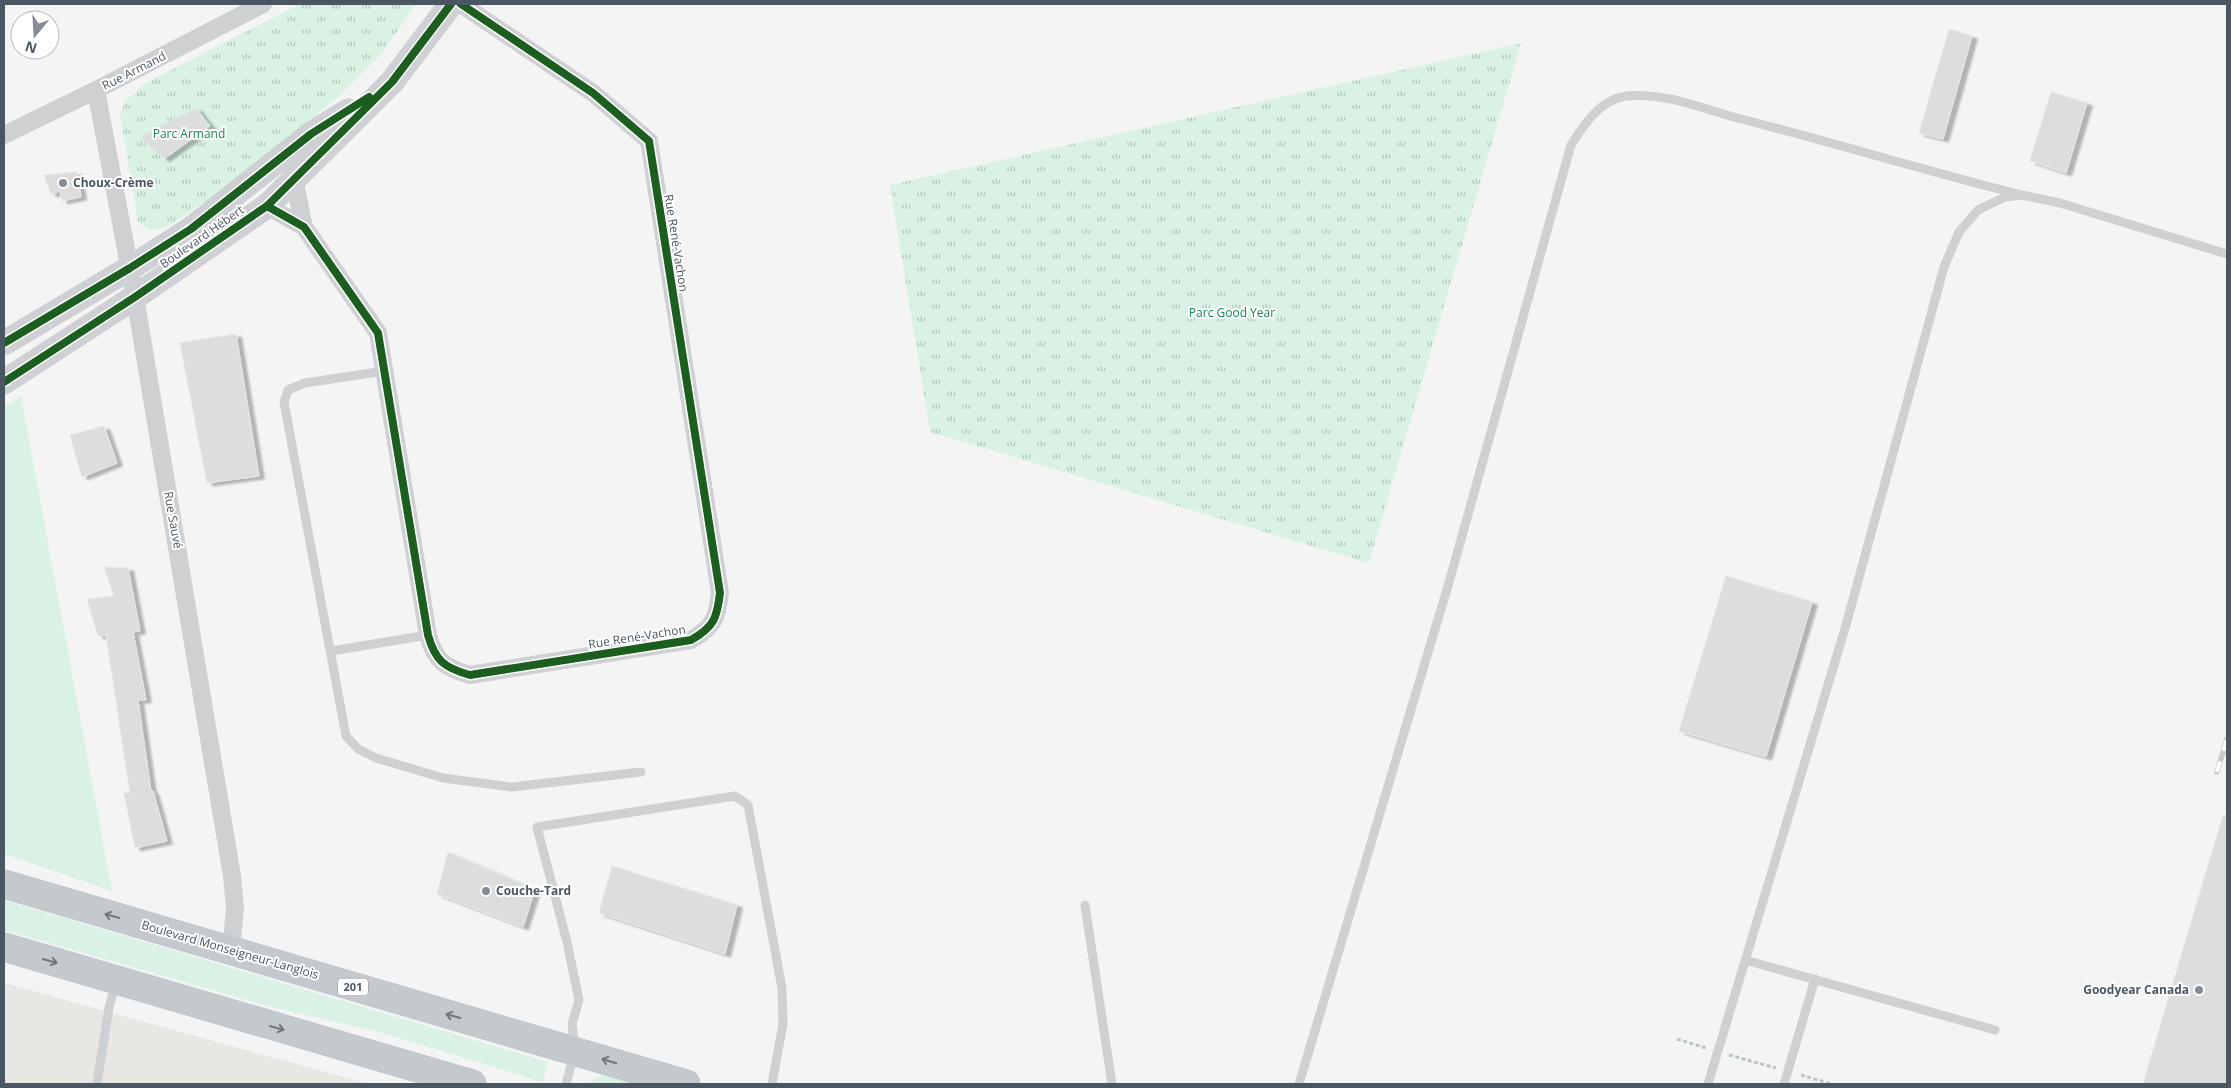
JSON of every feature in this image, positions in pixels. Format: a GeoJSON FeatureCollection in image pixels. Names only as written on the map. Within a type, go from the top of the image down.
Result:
{"type":"FeatureCollection","features":[{"type":"Feature","properties":{"kind":"highway","name":"Boulevard Monseigneur-Langlois"},"geometry":{"type":"LineString","coordinates":[[4,884],[686,1084]]}},
{"type":"Feature","properties":{"kind":"highway"},"geometry":{"type":"LineString","coordinates":[[4,947],[472,1084]]}},
{"type":"Feature","properties":{"kind":"main road","name":"Boulevard Hébert"},"geometry":{"type":"LineString","coordinates":[[4,382],[135,297],[266,206],[392,82],[451,4]]}},
{"type":"Feature","properties":{"kind":"main road","name":"Boulevard Hébert"},"geometry":{"type":"LineString","coordinates":[[4,343],[130,268],[191,229],[311,134],[392,82]]}},
{"type":"Feature","properties":{"kind":"street","name":"Rue Armand"},"geometry":{"type":"LineString","coordinates":[[4,135],[263,4]]}},
{"type":"Feature","properties":{"kind":"street","name":"Rue René-Vachon"},"geometry":{"type":"LineString","coordinates":[[266,206],[304,227],[378,333],[432,653],[452,670],[470,675],[691,640],[706,632],[718,615],[720,593],[649,141],[593,93],[461,4]]}},
{"type":"Feature","properties":{"kind":"street","name":"Rue Sauvé"},"geometry":{"type":"LineString","coordinates":[[96,90],[130,268],[232,876],[235,908],[231,951]]}},
{"type":"Feature","properties":{"kind":"street"},"geometry":{"type":"LineString","coordinates":[[294,179],[304,227]]}},
{"type":"Feature","properties":{"kind":"lane"},"geometry":{"type":"LineString","coordinates":[[1299,1084],[1450,579],[1571,145],[1586,121],[1602,107],[1624,96],[1655,96],[1800,134],[1921,170],[2060,203],[2227,254]]}},
{"type":"Feature","properties":{"kind":"lane"},"geometry":{"type":"LineString","coordinates":[[1708,1084],[1846,625],[1944,267],[1959,232],[1978,210],[2005,197],[2022,195]]}},
{"type":"Feature","properties":{"kind":"lane"},"geometry":{"type":"LineString","coordinates":[[384,371],[305,383],[288,390],[284,402],[346,736],[358,749],[376,758],[443,778],[512,787],[642,772]]}},
{"type":"Feature","properties":{"kind":"lane"},"geometry":{"type":"LineString","coordinates":[[331,651],[428,635]]}},
{"type":"Feature","properties":{"kind":"lane"},"geometry":{"type":"LineString","coordinates":[[566,1084],[575,1051],[572,1024],[579,1000],[567,942],[537,827],[735,796],[748,805],[782,988],[783,1024],[772,1084]]}},
{"type":"Feature","properties":{"kind":"lane"},"geometry":{"type":"LineString","coordinates":[[1085,905],[1112,1084]]}},
{"type":"Feature","properties":{"kind":"lane"},"geometry":{"type":"LineString","coordinates":[[1745,960],[1995,1030]]}},
{"type":"Feature","properties":{"kind":"lane"},"geometry":{"type":"LineString","coordinates":[[1784,1084],[1815,979]]}},
{"type":"Feature","properties":{"kind":"lane"},"geometry":{"type":"LineString","coordinates":[[97,1084],[109,1007],[117,981]]}},
{"type":"Feature","properties":{"kind":"path"},"geometry":{"type":"LineString","coordinates":[[1677,1039],[1832,1084]]}},
{"type":"Feature","properties":{"kind":"shaded area"},"geometry":{"type":"Polygon","coordinates":[[[4,983],[369,1084],[4,1084],[4,983]]]}},
{"type":"Feature","properties":{"kind":"green space","name":"Parc Armand"},"geometry":{"type":"Polygon","coordinates":[[[300,4],[416,4],[383,52],[336,99],[237,180],[167,227],[149,230],[138,222],[120,114],[125,101],[146,83],[300,4]]]}},
{"type":"Feature","properties":{"kind":"green space","name":"Parc Good Year"},"geometry":{"type":"Polygon","coordinates":[[[1521,43],[1369,563],[930,432],[890,185],[1521,43]]]}},
{"type":"Feature","properties":{"kind":"green space"},"geometry":{"type":"Polygon","coordinates":[[[21,396],[112,891],[4,854],[4,407],[21,396]]]}},
{"type":"Feature","properties":{"kind":"green space"},"geometry":{"type":"Polygon","coordinates":[[[4,900],[548,1062],[543,1082],[379,1032],[267,1006],[4,930],[4,900]]]}},
{"type":"Feature","properties":{"kind":"green space"},"geometry":{"type":"Polygon","coordinates":[[[604,1075],[641,1084],[588,1084],[597,1077],[604,1075]]]}},
{"type":"Feature","properties":{"kind":"building"},"geometry":{"type":"Polygon","coordinates":[[[1949,29],[1972,36],[1943,139],[1919,133],[1949,29]]]}},
{"type":"Feature","properties":{"kind":"building"},"geometry":{"type":"Polygon","coordinates":[[[2051,92],[2087,103],[2066,173],[2030,161],[2051,92]]]}},
{"type":"Feature","properties":{"kind":"building"},"geometry":{"type":"Polygon","coordinates":[[[196,108],[210,126],[164,159],[140,137],[196,108]]]}},
{"type":"Feature","properties":{"kind":"building","name":"Choux-Crème"},"geometry":{"type":"Polygon","coordinates":[[[77,172],[81,197],[62,201],[60,191],[51,194],[44,175],[77,172]]]}},
{"type":"Feature","properties":{"kind":"building"},"geometry":{"type":"Polygon","coordinates":[[[236,334],[259,476],[207,483],[180,343],[236,334]]]}},
{"type":"Feature","properties":{"kind":"building"},"geometry":{"type":"Polygon","coordinates":[[[104,426],[117,463],[82,477],[70,435],[104,426]]]}},
{"type":"Feature","properties":{"kind":"building"},"geometry":{"type":"Polygon","coordinates":[[[104,567],[128,568],[140,631],[133,632],[146,700],[138,700],[151,791],[153,791],[167,841],[135,848],[124,793],[130,793],[106,635],[98,636],[87,599],[114,596],[104,567]]]}},
{"type":"Feature","properties":{"kind":"building"},"geometry":{"type":"Polygon","coordinates":[[[1726,576],[1812,602],[1766,757],[1679,731],[1726,576]]]}},
{"type":"Feature","properties":{"kind":"building","name":"Goodyear Canada"},"geometry":{"type":"Polygon","coordinates":[[[2223,815],[2227,816],[2227,1084],[2143,1084],[2223,815]]]}},
{"type":"Feature","properties":{"kind":"building","name":"Couche-Tard"},"geometry":{"type":"Polygon","coordinates":[[[448,852],[535,889],[523,927],[437,894],[448,852]]]}},
{"type":"Feature","properties":{"kind":"building","name":"Couche-Tard"},"geometry":{"type":"Polygon","coordinates":[[[612,866],[737,905],[725,954],[599,913],[612,866]]]}},
{"type":"Feature","properties":{"kind":"railway"},"geometry":{"type":"LineString","coordinates":[[2217,772],[2227,739]]}},
{"type":"Feature","properties":{"kind":"cycle path"},"geometry":{"type":"LineString","coordinates":[[4,382],[135,297],[267,206],[392,82],[451,4]]}},
{"type":"Feature","properties":{"kind":"cycle path"},"geometry":{"type":"LineString","coordinates":[[267,206],[304,227],[378,333],[428,635],[434,651],[442,662],[470,675],[691,640],[705,631],[716,615],[720,593],[649,141],[593,93],[461,4]]}},
{"type":"Feature","properties":{"kind":"cycle path"},"geometry":{"type":"LineString","coordinates":[[4,343],[130,268],[191,229],[311,134],[369,97]]}},
{"type":"Feature","properties":{"kind":"place","name":"Choux-Crème"},"geometry":{"type":"Point","coordinates":[63,183]}},
{"type":"Feature","properties":{"kind":"place","name":"Couche-Tard"},"geometry":{"type":"Point","coordinates":[486,891]}},
{"type":"Feature","properties":{"kind":"place","name":"Goodyear Canada"},"geometry":{"type":"Point","coordinates":[2199,990]}}]}
